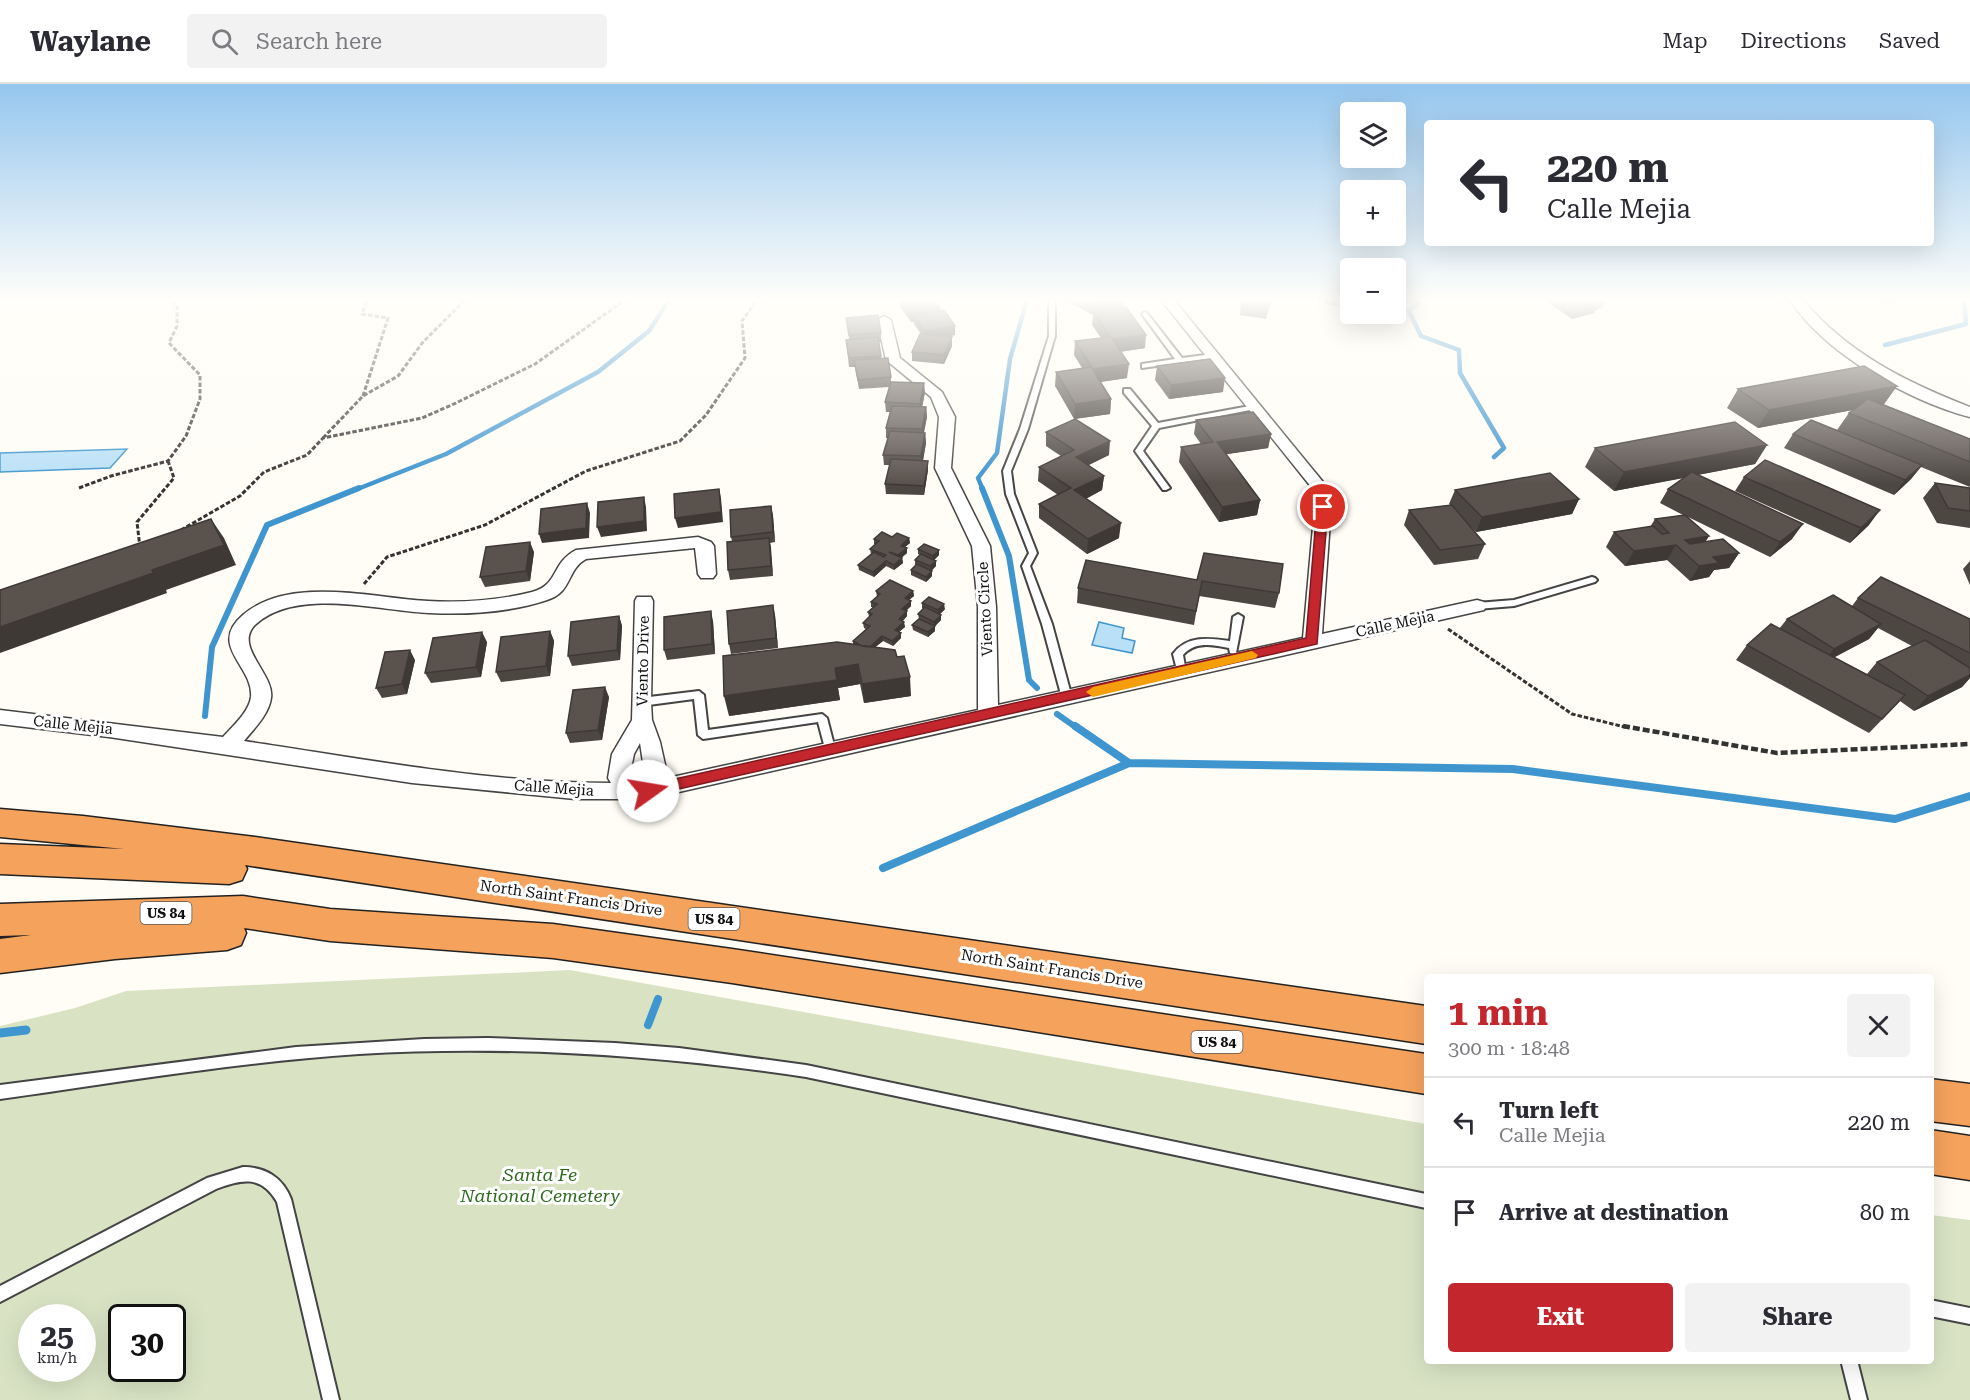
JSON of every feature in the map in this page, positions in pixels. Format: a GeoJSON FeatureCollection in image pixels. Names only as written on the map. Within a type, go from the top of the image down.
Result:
{"type":"FeatureCollection","features":[{"type":"Feature","properties":{"kind":"highway","name":"North Saint Francis Drive"},"geometry":{"type":"LineString","coordinates":[[0,823],[83,830],[232,849],[1424,1025]]}},
{"type":"Feature","properties":{"kind":"highway"},"geometry":{"type":"LineString","coordinates":[[0,859],[417,876]]}},
{"type":"Feature","properties":{"kind":"highway","name":"US 84"},"geometry":{"type":"LineString","coordinates":[[0,920],[152,913],[243,912],[330,925],[554,942],[732,966],[1424,1074]]}},
{"type":"Feature","properties":{"kind":"highway"},"geometry":{"type":"LineString","coordinates":[[0,956],[115,942],[330,925]]}},
{"type":"Feature","properties":{"kind":"highway"},"geometry":{"type":"LineString","coordinates":[[1934,1101],[1970,1106]]}},
{"type":"Feature","properties":{"kind":"highway"},"geometry":{"type":"LineString","coordinates":[[1934,1153],[1970,1158]]}},
{"type":"Feature","properties":{"kind":"street","name":"Viento Circle"},"geometry":{"type":"LineString","coordinates":[[895,361],[937,395],[947,417],[943,468],[981,546],[987,607],[988,715]]}},
{"type":"Feature","properties":{"kind":"street"},"geometry":{"type":"LineString","coordinates":[[1217,361],[1324,493],[1312,641]]}},
{"type":"Feature","properties":{"kind":"street"},"geometry":{"type":"LineString","coordinates":[[1865,361],[1892,378],[1970,412]]}},
{"type":"Feature","properties":{"kind":"street"},"geometry":{"type":"LineString","coordinates":[[228,746],[261,700],[262,689],[238,646],[239,635],[248,621],[263,610],[284,602],[305,598],[442,607],[530,598],[545,595],[557,587],[569,562],[582,554],[698,542],[705,546],[707,574]]}},
{"type":"Feature","properties":{"kind":"street","name":"Viento Drive"},"geometry":{"type":"LineString","coordinates":[[642,711],[623,754],[619,778],[648,791],[655,769],[642,711],[644,601]]}},
{"type":"Feature","properties":{"kind":"street","name":"Calle Mejia"},"geometry":{"type":"LineString","coordinates":[[0,717],[109,729],[228,746],[412,776],[575,791],[648,791],[1181,672],[1233,653],[1312,641],[1477,606]]}},
{"type":"Feature","properties":{"kind":"lane"},"geometry":{"type":"LineString","coordinates":[[1044,361],[1024,429],[1006,471],[1010,494],[1033,552],[1026,567],[1047,624],[1067,698]]}},
{"type":"Feature","properties":{"kind":"lane"},"geometry":{"type":"LineString","coordinates":[[1145,366],[1172,361]]}},
{"type":"Feature","properties":{"kind":"lane"},"geometry":{"type":"LineString","coordinates":[[1127,392],[1156,426]]}},
{"type":"Feature","properties":{"kind":"lane"},"geometry":{"type":"LineString","coordinates":[[1167,488],[1139,451],[1156,426],[1255,407]]}},
{"type":"Feature","properties":{"kind":"lane"},"geometry":{"type":"LineString","coordinates":[[1477,606],[1514,603],[1592,580]]}},
{"type":"Feature","properties":{"kind":"lane"},"geometry":{"type":"LineString","coordinates":[[1233,653],[1238,617]]}},
{"type":"Feature","properties":{"kind":"lane"},"geometry":{"type":"LineString","coordinates":[[642,711],[699,695],[703,735],[822,718],[830,750]]}},
{"type":"Feature","properties":{"kind":"lane"},"geometry":{"type":"LineString","coordinates":[[0,1092],[236,1060],[351,1049],[506,1043],[627,1048],[806,1071],[1424,1201]]}},
{"type":"Feature","properties":{"kind":"lane"},"geometry":{"type":"LineString","coordinates":[[0,1294],[212,1183],[230,1176],[249,1173],[264,1177],[276,1185],[284,1199],[331,1400]]}},
{"type":"Feature","properties":{"kind":"lane"},"geometry":{"type":"LineString","coordinates":[[1934,1309],[1970,1316]]}},
{"type":"Feature","properties":{"kind":"lane"},"geometry":{"type":"LineString","coordinates":[[1850,1364],[1859,1400]]}},
{"type":"Feature","properties":{"kind":"path"},"geometry":{"type":"LineString","coordinates":[[80,488],[111,476],[168,461],[186,436],[200,399],[200,375],[187,361]]}},
{"type":"Feature","properties":{"kind":"path"},"geometry":{"type":"LineString","coordinates":[[363,396],[374,361]]}},
{"type":"Feature","properties":{"kind":"path"},"geometry":{"type":"LineString","coordinates":[[180,530],[240,496],[264,472],[307,455],[363,396],[398,376],[409,361]]}},
{"type":"Feature","properties":{"kind":"path"},"geometry":{"type":"LineString","coordinates":[[323,438],[422,418],[539,361]]}},
{"type":"Feature","properties":{"kind":"path"},"geometry":{"type":"LineString","coordinates":[[350,600],[387,557],[485,525],[586,471],[680,441],[706,415],[743,361]]}},
{"type":"Feature","properties":{"kind":"path"},"geometry":{"type":"LineString","coordinates":[[133,553],[141,550],[137,522],[174,478],[168,461]]}},
{"type":"Feature","properties":{"kind":"path"},"geometry":{"type":"LineString","coordinates":[[1430,616],[1572,714],[1635,729],[1777,753],[1970,744]]}},
{"type":"Feature","properties":{"kind":"green space","name":"Santa Fe National Cemetery"},"geometry":{"type":"Polygon","coordinates":[[[570,970],[1424,1124],[1424,1364],[1934,1364],[1934,1215],[1970,1220],[1970,1400],[0,1400],[0,1026],[75,1008],[126,991],[570,970]]]}},
{"type":"Feature","properties":{"kind":"water"},"geometry":{"type":"Polygon","coordinates":[[[127,449],[110,468],[0,472],[0,453],[127,449]]]}},
{"type":"Feature","properties":{"kind":"water"},"geometry":{"type":"Polygon","coordinates":[[[1099,622],[1124,628],[1122,638],[1135,641],[1132,653],[1092,645],[1099,622]]]}},
{"type":"Feature","properties":{"kind":"building"},"geometry":{"type":"Polygon","coordinates":[[[854,361],[889,361],[891,377],[858,380],[854,361]]]}},
{"type":"Feature","properties":{"kind":"building"},"geometry":{"type":"Polygon","coordinates":[[[1088,361],[1127,361],[1129,364],[1093,369],[1088,361]]]}},
{"type":"Feature","properties":{"kind":"building"},"geometry":{"type":"Polygon","coordinates":[[[1212,361],[1225,378],[1171,385],[1157,366],[1212,361]]]}},
{"type":"Feature","properties":{"kind":"building"},"geometry":{"type":"Polygon","coordinates":[[[1864,366],[1897,386],[1769,410],[1738,389],[1864,366]]]}},
{"type":"Feature","properties":{"kind":"building"},"geometry":{"type":"Polygon","coordinates":[[[1091,367],[1111,399],[1075,404],[1056,372],[1091,367]]]}},
{"type":"Feature","properties":{"kind":"building"},"geometry":{"type":"Polygon","coordinates":[[[891,382],[924,383],[920,404],[885,402],[891,382]]]}},
{"type":"Feature","properties":{"kind":"building"},"geometry":{"type":"Polygon","coordinates":[[[1868,399],[1970,439],[1970,462],[1849,413],[1868,399]]]}},
{"type":"Feature","properties":{"kind":"building"},"geometry":{"type":"Polygon","coordinates":[[[892,406],[926,407],[922,429],[886,428],[892,406]]]}},
{"type":"Feature","properties":{"kind":"building"},"geometry":{"type":"Polygon","coordinates":[[[1253,412],[1271,434],[1217,442],[1260,500],[1222,507],[1181,447],[1213,442],[1196,420],[1253,412]]]}},
{"type":"Feature","properties":{"kind":"building"},"geometry":{"type":"Polygon","coordinates":[[[1075,419],[1110,441],[1076,457],[1104,476],[1074,490],[1121,523],[1088,539],[1039,504],[1071,488],[1039,467],[1074,450],[1046,432],[1075,419]]]}},
{"type":"Feature","properties":{"kind":"building"},"geometry":{"type":"Polygon","coordinates":[[[1811,420],[1922,465],[1905,480],[1793,434],[1811,420]]]}},
{"type":"Feature","properties":{"kind":"building"},"geometry":{"type":"Polygon","coordinates":[[[1735,422],[1767,445],[1624,472],[1595,448],[1735,422]]]}},
{"type":"Feature","properties":{"kind":"building"},"geometry":{"type":"Polygon","coordinates":[[[890,431],[925,433],[921,456],[883,455],[890,431]]]}},
{"type":"Feature","properties":{"kind":"building"},"geometry":{"type":"Polygon","coordinates":[[[891,459],[928,461],[924,486],[885,484],[891,459]]]}},
{"type":"Feature","properties":{"kind":"building"},"geometry":{"type":"Polygon","coordinates":[[[1765,460],[1880,510],[1861,528],[1744,477],[1765,460]]]}},
{"type":"Feature","properties":{"kind":"building"},"geometry":{"type":"Polygon","coordinates":[[[1692,472],[1803,524],[1780,542],[1668,489],[1692,472]]]}},
{"type":"Feature","properties":{"kind":"building"},"geometry":{"type":"Polygon","coordinates":[[[1550,473],[1579,499],[1482,517],[1455,490],[1550,473]]]}},
{"type":"Feature","properties":{"kind":"building"},"geometry":{"type":"Polygon","coordinates":[[[1935,483],[1970,488],[1970,511],[1948,508],[1935,483]]]}},
{"type":"Feature","properties":{"kind":"building"},"geometry":{"type":"Polygon","coordinates":[[[719,489],[721,512],[675,518],[674,494],[719,489]]]}},
{"type":"Feature","properties":{"kind":"building"},"geometry":{"type":"Polygon","coordinates":[[[644,497],[644,521],[597,527],[598,502],[644,497]]]}},
{"type":"Feature","properties":{"kind":"building"},"geometry":{"type":"Polygon","coordinates":[[[587,503],[586,528],[539,534],[541,509],[587,503]]]}},
{"type":"Feature","properties":{"kind":"building"},"geometry":{"type":"Polygon","coordinates":[[[1452,505],[1485,544],[1440,550],[1409,510],[1452,505]]]}},
{"type":"Feature","properties":{"kind":"building"},"geometry":{"type":"Polygon","coordinates":[[[771,506],[773,532],[731,537],[730,510],[771,506]]]}},
{"type":"Feature","properties":{"kind":"building"},"geometry":{"type":"Polygon","coordinates":[[[1685,515],[1709,536],[1685,540],[1690,544],[1723,539],[1739,553],[1713,557],[1719,563],[1699,566],[1676,545],[1634,551],[1614,532],[1653,526],[1662,534],[1669,533],[1655,519],[1685,515]]]}},
{"type":"Feature","properties":{"kind":"building"},"geometry":{"type":"Polygon","coordinates":[[[211,519],[224,545],[152,570],[153,573],[0,627],[0,590],[211,519]]]}},
{"type":"Feature","properties":{"kind":"building"},"geometry":{"type":"Polygon","coordinates":[[[882,532],[892,537],[897,533],[909,538],[901,546],[907,548],[898,555],[889,552],[902,558],[894,565],[886,561],[873,572],[858,565],[874,552],[884,557],[886,555],[870,549],[879,541],[874,539],[882,532]]]}},
{"type":"Feature","properties":{"kind":"building"},"geometry":{"type":"Polygon","coordinates":[[[769,538],[771,566],[728,570],[727,542],[769,538]]]}},
{"type":"Feature","properties":{"kind":"building"},"geometry":{"type":"Polygon","coordinates":[[[530,542],[526,571],[480,577],[486,547],[530,542]]]}},
{"type":"Feature","properties":{"kind":"building"},"geometry":{"type":"Polygon","coordinates":[[[924,544],[939,550],[933,556],[918,549],[924,544]]]}},
{"type":"Feature","properties":{"kind":"building"},"geometry":{"type":"Polygon","coordinates":[[[1204,553],[1283,564],[1279,593],[1202,581],[1196,611],[1078,588],[1086,560],[1197,580],[1204,553]]]}},
{"type":"Feature","properties":{"kind":"building"},"geometry":{"type":"Polygon","coordinates":[[[921,554],[936,561],[930,566],[915,560],[921,554]]]}},
{"type":"Feature","properties":{"kind":"building"},"geometry":{"type":"Polygon","coordinates":[[[917,564],[932,571],[926,577],[911,570],[917,564]]]}},
{"type":"Feature","properties":{"kind":"building"},"geometry":{"type":"Polygon","coordinates":[[[1881,577],[1970,619],[1970,653],[1858,598],[1881,577]]]}},
{"type":"Feature","properties":{"kind":"building"},"geometry":{"type":"Polygon","coordinates":[[[890,580],[913,591],[905,598],[911,601],[902,609],[907,611],[899,619],[904,622],[895,630],[901,633],[892,641],[882,636],[870,647],[862,646],[853,641],[870,626],[863,623],[872,614],[868,612],[877,604],[871,602],[880,594],[876,591],[890,580]]]}},
{"type":"Feature","properties":{"kind":"building"},"geometry":{"type":"Polygon","coordinates":[[[1833,595],[1881,624],[1834,649],[1787,619],[1833,595]]]}},
{"type":"Feature","properties":{"kind":"building"},"geometry":{"type":"Polygon","coordinates":[[[929,597],[944,604],[938,610],[922,603],[929,597]]]}},
{"type":"Feature","properties":{"kind":"building"},"geometry":{"type":"Polygon","coordinates":[[[773,605],[776,638],[729,644],[727,611],[773,605]]]}},
{"type":"Feature","properties":{"kind":"building"},"geometry":{"type":"Polygon","coordinates":[[[925,607],[941,615],[934,622],[918,614],[925,607]]]}},
{"type":"Feature","properties":{"kind":"building"},"geometry":{"type":"Polygon","coordinates":[[[711,611],[712,644],[664,650],[664,617],[711,611]]]}},
{"type":"Feature","properties":{"kind":"building"},"geometry":{"type":"Polygon","coordinates":[[[619,616],[617,650],[568,656],[571,622],[619,616]]]}},
{"type":"Feature","properties":{"kind":"building"},"geometry":{"type":"Polygon","coordinates":[[[919,619],[935,626],[928,632],[912,625],[919,619]]]}},
{"type":"Feature","properties":{"kind":"building"},"geometry":{"type":"Polygon","coordinates":[[[1771,624],[1905,695],[1882,719],[1747,645],[1771,624]]]}},
{"type":"Feature","properties":{"kind":"building"},"geometry":{"type":"Polygon","coordinates":[[[550,631],[546,666],[496,672],[501,637],[550,631]]]}},
{"type":"Feature","properties":{"kind":"building"},"geometry":{"type":"Polygon","coordinates":[[[482,632],[476,667],[425,673],[433,638],[482,632]]]}},
{"type":"Feature","properties":{"kind":"building"},"geometry":{"type":"Polygon","coordinates":[[[1925,640],[1970,668],[1970,675],[1928,696],[1877,662],[1925,640]]]}},
{"type":"Feature","properties":{"kind":"building"},"geometry":{"type":"Polygon","coordinates":[[[837,642],[895,650],[897,657],[904,656],[910,677],[862,684],[858,664],[835,668],[837,680],[724,696],[723,656],[837,642]]]}},
{"type":"Feature","properties":{"kind":"building"},"geometry":{"type":"Polygon","coordinates":[[[410,650],[402,684],[376,688],[385,652],[410,650]]]}},
{"type":"Feature","properties":{"kind":"building"},"geometry":{"type":"Polygon","coordinates":[[[605,687],[598,730],[566,733],[573,690],[605,687]]]}},
{"type":"Feature","properties":{"kind":"waterway"},"geometry":{"type":"LineString","coordinates":[[355,490],[446,454],[598,372],[611,361]]}},
{"type":"Feature","properties":{"kind":"waterway"},"geometry":{"type":"LineString","coordinates":[[983,490],[978,478],[997,453],[1010,361]]}},
{"type":"Feature","properties":{"kind":"waterway"},"geometry":{"type":"LineString","coordinates":[[1459,361],[1460,373],[1504,448],[1494,457]]}},
{"type":"Feature","properties":{"kind":"waterway"},"geometry":{"type":"LineString","coordinates":[[205,716],[212,647],[267,525],[359,488]]}},
{"type":"Feature","properties":{"kind":"waterway"},"geometry":{"type":"LineString","coordinates":[[982,488],[1009,556],[1029,680],[1037,688]]}},
{"type":"Feature","properties":{"kind":"waterway"},"geometry":{"type":"LineString","coordinates":[[1057,714],[1077,728]]}},
{"type":"Feature","properties":{"kind":"waterway"},"geometry":{"type":"LineString","coordinates":[[1075,726],[1129,763]]}},
{"type":"Feature","properties":{"kind":"waterway"},"geometry":{"type":"LineString","coordinates":[[883,868],[1129,763]]}},
{"type":"Feature","properties":{"kind":"waterway"},"geometry":{"type":"LineString","coordinates":[[1129,763],[1513,769],[1895,819],[1970,796]]}},
{"type":"Feature","properties":{"kind":"waterway"},"geometry":{"type":"LineString","coordinates":[[648,1025],[658,999]]}},
{"type":"Feature","properties":{"kind":"waterway"},"geometry":{"type":"LineString","coordinates":[[0,1033],[26,1030]]}},
{"type":"Feature","properties":{"kind":"slow traffic"},"geometry":{"type":"LineString","coordinates":[[1093,692],[1252,655]]}},
{"type":"Feature","properties":{"kind":"route"},"geometry":{"type":"LineString","coordinates":[[648,791],[1312,641],[1323,507]]}}]}
